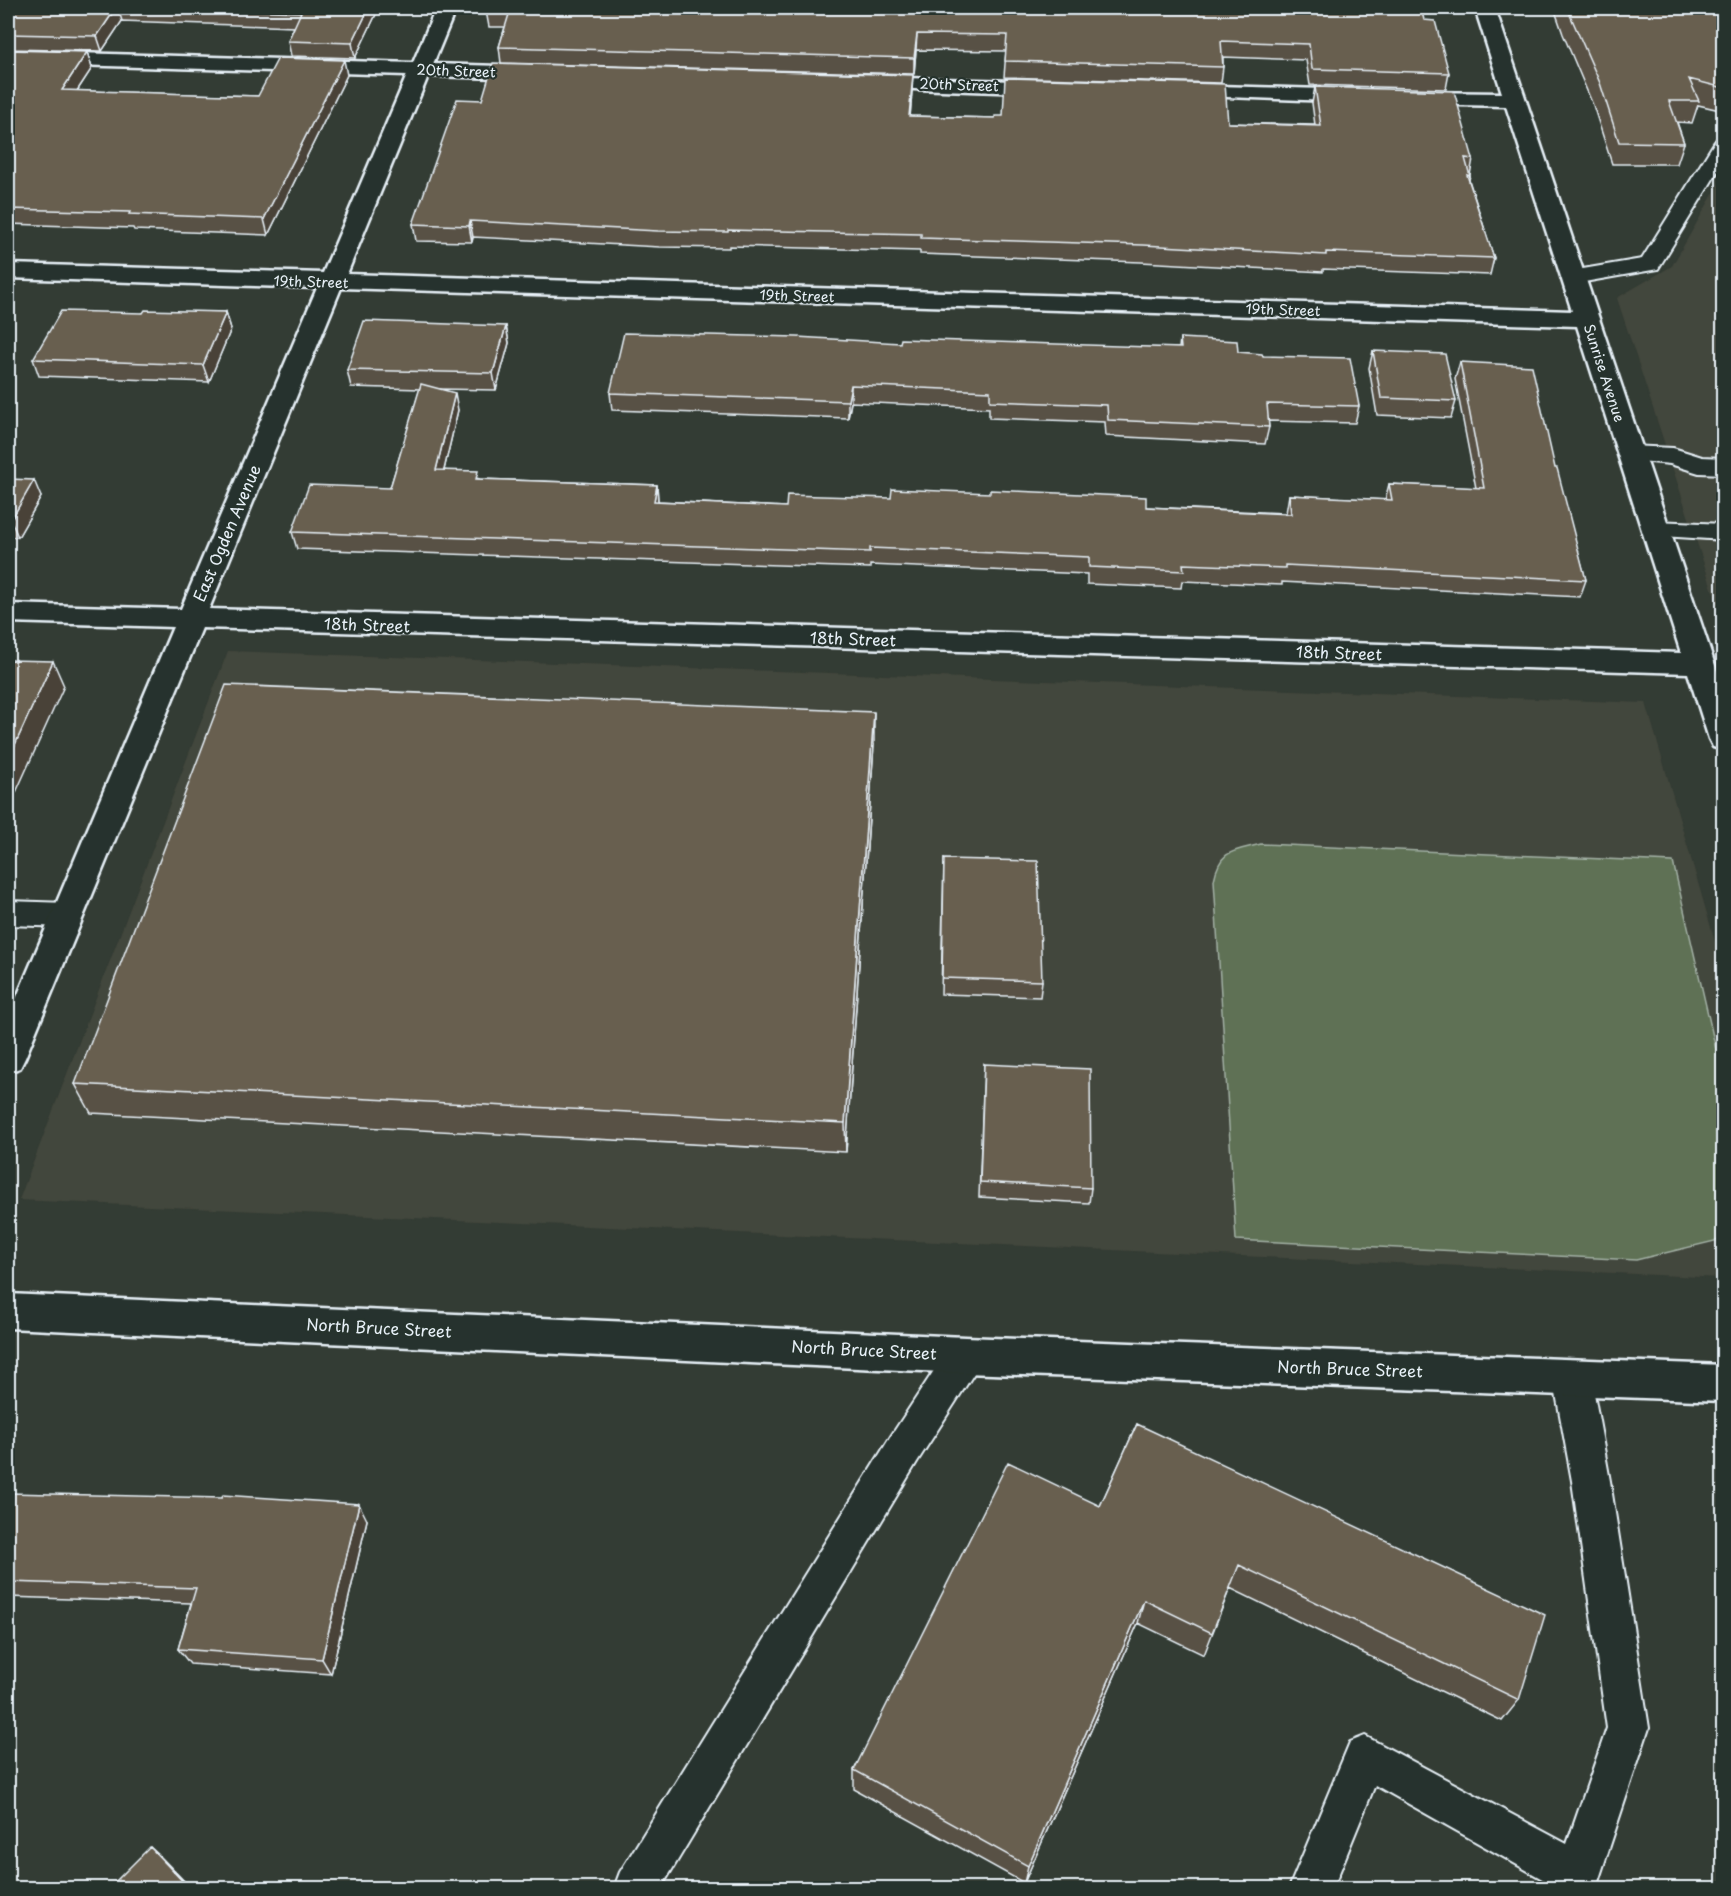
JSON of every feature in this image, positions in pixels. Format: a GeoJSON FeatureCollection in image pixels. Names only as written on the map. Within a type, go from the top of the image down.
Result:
{"type":"FeatureCollection","features":[{"type":"Feature","properties":{"kind":"street","name":"East Ogden Avenue"},"geometry":{"type":"LineString","coordinates":[[8,1058],[446,8]]}},
{"type":"Feature","properties":{"kind":"street","name":"Sunrise Avenue"},"geometry":{"type":"LineString","coordinates":[[1485,8],[1724,739]]}},
{"type":"Feature","properties":{"kind":"street","name":"20th Street"},"geometry":{"type":"LineString","coordinates":[[8,57],[562,74]]}},
{"type":"Feature","properties":{"kind":"street","name":"20th Street"},"geometry":{"type":"LineString","coordinates":[[847,82],[1073,88]]}},
{"type":"Feature","properties":{"kind":"street"},"geometry":{"type":"LineString","coordinates":[[1156,91],[1515,100]]}},
{"type":"Feature","properties":{"kind":"street","name":"19th Street"},"geometry":{"type":"LineString","coordinates":[[8,271],[331,283],[1587,319]]}},
{"type":"Feature","properties":{"kind":"street","name":"18th Street"},"geometry":{"type":"LineString","coordinates":[[8,613],[1699,663]]}},
{"type":"Feature","properties":{"kind":"street","name":"North Bruce Street"},"geometry":{"type":"LineString","coordinates":[[8,1311],[966,1355],[1723,1381]]}},
{"type":"Feature","properties":{"kind":"lane"},"geometry":{"type":"LineString","coordinates":[[1573,277],[1650,264],[1724,143]]}},
{"type":"Feature","properties":{"kind":"lane"},"geometry":{"type":"LineString","coordinates":[[1630,454],[1673,456],[1698,465],[1724,466]]}},
{"type":"Feature","properties":{"kind":"lane"},"geometry":{"type":"LineString","coordinates":[[1655,529],[1724,532]]}},
{"type":"Feature","properties":{"kind":"lane"},"geometry":{"type":"LineString","coordinates":[[8,913],[67,915]]}},
{"type":"Feature","properties":{"kind":"lane"},"geometry":{"type":"LineString","coordinates":[[636,1888],[904,1449],[966,1355]]}},
{"type":"Feature","properties":{"kind":"lane"},"geometry":{"type":"LineString","coordinates":[[1311,1888],[1365,1757],[1576,1882],[1628,1728],[1591,1481],[1572,1377]]}},
{"type":"Feature","properties":{"kind":"shaded area"},"geometry":{"type":"Polygon","coordinates":[[[1723,177],[1723,622],[1617,298],[1672,266],[1723,177]]]}},
{"type":"Feature","properties":{"kind":"shaded area"},"geometry":{"type":"Polygon","coordinates":[[[228,651],[1646,703],[1723,969],[1723,1278],[19,1200],[228,651]]]}},
{"type":"Feature","properties":{"kind":"green space"},"geometry":{"type":"Polygon","coordinates":[[[1261,844],[1673,862],[1723,1080],[1723,1239],[1636,1260],[1236,1240],[1214,880],[1224,857],[1236,850],[1261,844]]]}},
{"type":"Feature","properties":{"kind":"building"},"geometry":{"type":"Polygon","coordinates":[[[8,8],[116,8],[97,36],[8,34],[8,8]]]}},
{"type":"Feature","properties":{"kind":"building"},"geometry":{"type":"Polygon","coordinates":[[[170,8],[369,8],[352,43],[288,41],[301,12],[170,8]]]}},
{"type":"Feature","properties":{"kind":"building"},"geometry":{"type":"Polygon","coordinates":[[[487,8],[1421,8],[1424,20],[1435,21],[1449,73],[1312,69],[1309,44],[1221,41],[1223,67],[1005,61],[1007,35],[917,34],[914,58],[499,47],[510,11],[486,11],[487,8]]]}},
{"type":"Feature","properties":{"kind":"building"},"geometry":{"type":"Polygon","coordinates":[[[1567,8],[1724,8],[1724,88],[1689,79],[1699,101],[1669,101],[1684,143],[1619,142],[1600,83],[1567,8]]]}},
{"type":"Feature","properties":{"kind":"building"},"geometry":{"type":"Polygon","coordinates":[[[8,50],[87,52],[62,90],[258,96],[278,58],[344,60],[264,219],[8,209],[8,50]]]}},
{"type":"Feature","properties":{"kind":"building"},"geometry":{"type":"Polygon","coordinates":[[[493,63],[913,75],[909,116],[995,118],[995,116],[1003,116],[1005,78],[1225,84],[1228,123],[1321,126],[1315,87],[1454,91],[1473,159],[1465,158],[1470,176],[1467,175],[1494,258],[1326,252],[1326,255],[1143,245],[921,238],[921,234],[658,231],[470,221],[469,226],[413,224],[457,99],[482,100],[493,63]]]}},
{"type":"Feature","properties":{"kind":"building"},"geometry":{"type":"Polygon","coordinates":[[[145,310],[226,312],[203,365],[33,359],[61,311],[143,313],[145,310]]]}},
{"type":"Feature","properties":{"kind":"building"},"geometry":{"type":"Polygon","coordinates":[[[364,321],[506,326],[493,373],[347,370],[364,321]]]}},
{"type":"Feature","properties":{"kind":"building"},"geometry":{"type":"Polygon","coordinates":[[[624,333],[797,337],[900,343],[901,339],[1181,348],[1180,338],[1237,341],[1238,352],[1262,354],[1263,356],[1350,358],[1359,406],[1267,404],[1269,427],[1108,420],[1107,405],[990,401],[990,391],[851,385],[848,401],[610,393],[624,333]]]}},
{"type":"Feature","properties":{"kind":"building"},"geometry":{"type":"Polygon","coordinates":[[[1373,351],[1445,354],[1456,401],[1381,398],[1373,351]]]}},
{"type":"Feature","properties":{"kind":"building"},"geometry":{"type":"Polygon","coordinates":[[[1460,362],[1532,366],[1555,468],[1557,468],[1586,580],[1285,565],[1285,568],[1183,564],[1184,571],[1089,567],[1089,557],[870,548],[870,552],[292,532],[309,485],[390,488],[421,384],[455,393],[436,470],[478,471],[476,479],[657,485],[654,501],[786,507],[787,495],[891,498],[892,489],[990,493],[990,490],[1146,497],[1146,507],[1291,514],[1289,495],[1392,500],[1389,484],[1484,488],[1460,362]]]}},
{"type":"Feature","properties":{"kind":"building"},"geometry":{"type":"Polygon","coordinates":[[[8,479],[34,480],[11,520],[8,520],[8,479]]]}},
{"type":"Feature","properties":{"kind":"building"},"geometry":{"type":"Polygon","coordinates":[[[8,660],[53,661],[8,760],[8,660]]]}},
{"type":"Feature","properties":{"kind":"building"},"geometry":{"type":"Polygon","coordinates":[[[226,685],[874,712],[845,1123],[75,1084],[226,685]]]}},
{"type":"Feature","properties":{"kind":"building"},"geometry":{"type":"Polygon","coordinates":[[[944,859],[1038,861],[1042,981],[942,978],[944,859]]]}},
{"type":"Feature","properties":{"kind":"building"},"geometry":{"type":"Polygon","coordinates":[[[984,1064],[1090,1069],[1091,1188],[980,1182],[984,1064]]]}},
{"type":"Feature","properties":{"kind":"building"},"geometry":{"type":"Polygon","coordinates":[[[1137,1424],[1545,1615],[1519,1700],[1239,1565],[1212,1633],[1144,1600],[1028,1866],[854,1770],[1008,1462],[1100,1506],[1137,1424]]]}},
{"type":"Feature","properties":{"kind":"building"},"geometry":{"type":"Polygon","coordinates":[[[8,1493],[222,1498],[223,1495],[359,1504],[322,1659],[178,1649],[196,1588],[8,1582],[8,1493]]]}},
{"type":"Feature","properties":{"kind":"building"},"geometry":{"type":"Polygon","coordinates":[[[150,1847],[189,1888],[109,1888],[150,1847]]]}}]}
